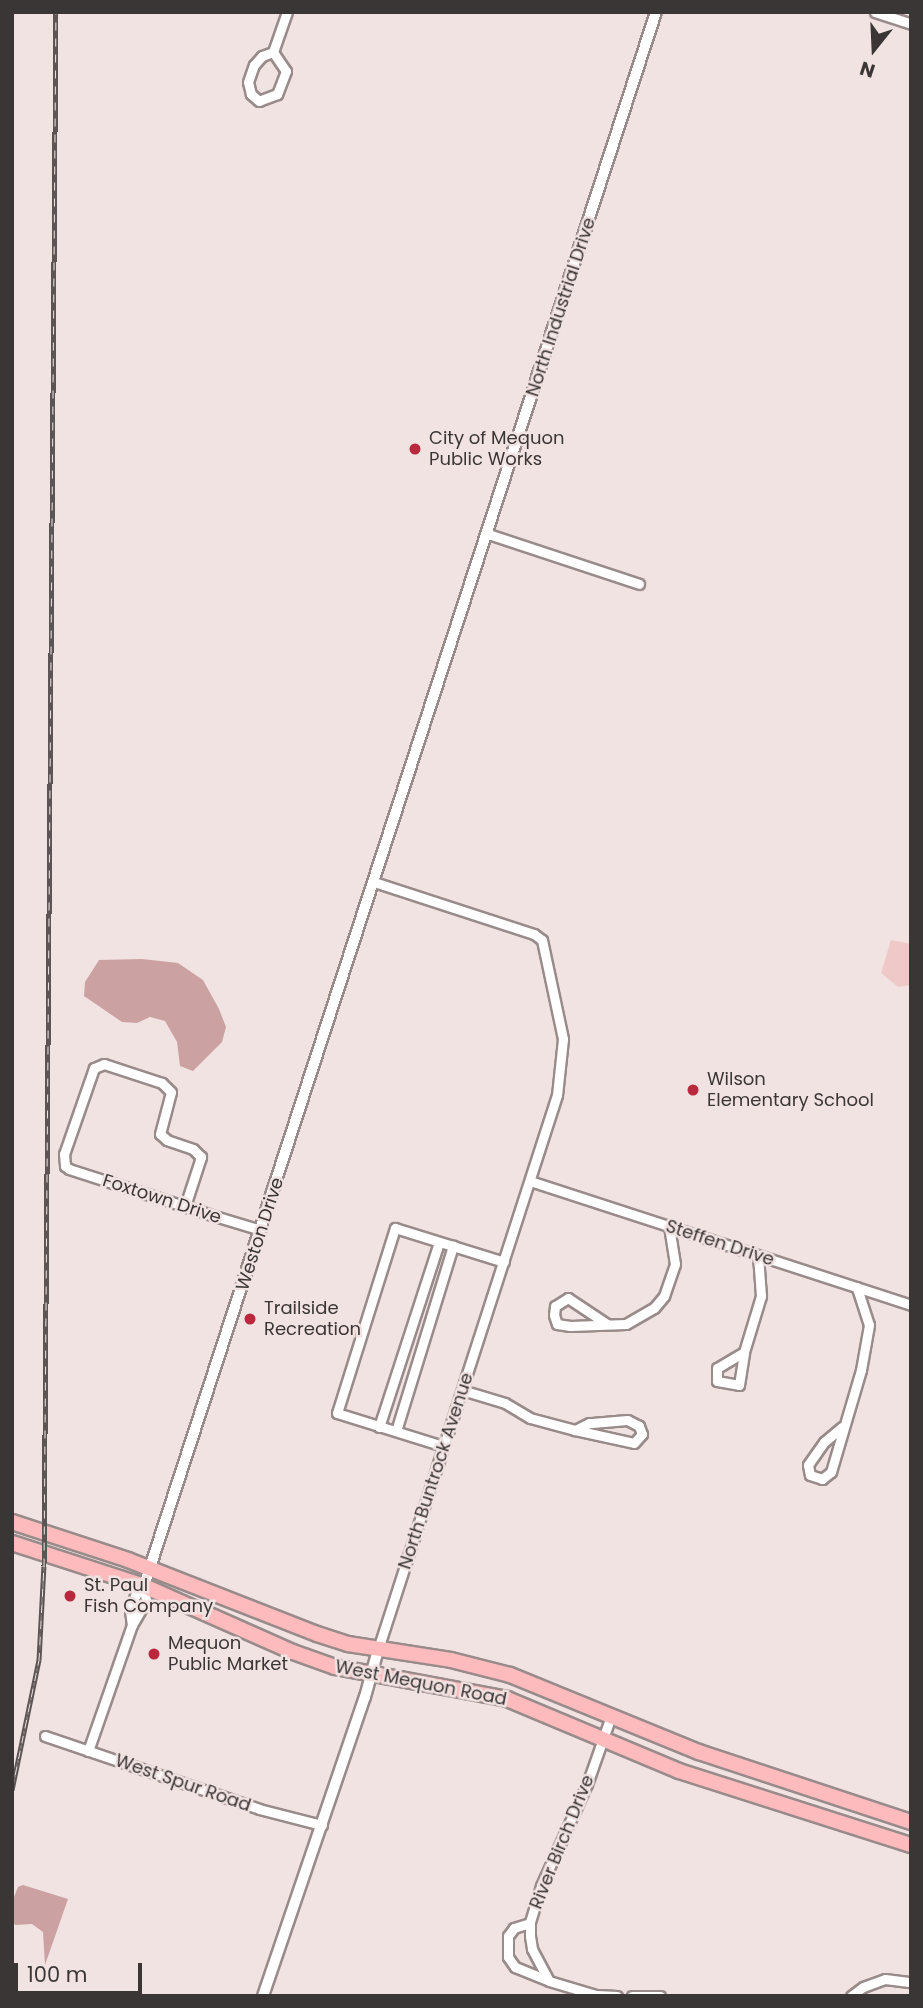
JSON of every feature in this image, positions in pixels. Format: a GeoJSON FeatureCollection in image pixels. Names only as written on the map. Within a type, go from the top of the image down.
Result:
{"type":"FeatureCollection","features":[{"type":"Feature","properties":{"kind":"main road","name":"West Mequon Road"},"geometry":{"type":"LineString","coordinates":[[12,1521],[150,1569],[292,1626],[348,1644],[379,1646],[510,1675],[699,1752],[911,1822]]}},
{"type":"Feature","properties":{"kind":"main road","name":"West Mequon Road"},"geometry":{"type":"LineString","coordinates":[[12,1542],[144,1586],[293,1652],[335,1667],[507,1699],[679,1770],[911,1845]]}},
{"type":"Feature","properties":{"kind":"main road"},"geometry":{"type":"LineString","coordinates":[[787,1805],[793,1783]]}},
{"type":"Feature","properties":{"kind":"street"},"geometry":{"type":"LineString","coordinates":[[273,52],[287,12]]}},
{"type":"Feature","properties":{"kind":"street","name":"North Industrial Drive"},"geometry":{"type":"LineString","coordinates":[[374,882],[656,12]]}},
{"type":"Feature","properties":{"kind":"street"},"geometry":{"type":"LineString","coordinates":[[875,12],[911,24]]}},
{"type":"Feature","properties":{"kind":"street"},"geometry":{"type":"LineString","coordinates":[[273,52],[286,71],[278,94],[259,101],[251,94],[248,82],[254,65],[262,56],[273,52]]}},
{"type":"Feature","properties":{"kind":"street"},"geometry":{"type":"LineString","coordinates":[[488,534],[639,584]]}},
{"type":"Feature","properties":{"kind":"street","name":"North Buntrock Avenue"},"geometry":{"type":"LineString","coordinates":[[263,1996],[372,1675],[379,1646],[557,1096],[563,1062],[562,1039],[542,940],[534,934],[374,882]]}},
{"type":"Feature","properties":{"kind":"street","name":"Weston Drive"},"geometry":{"type":"LineString","coordinates":[[144,1586],[374,882]]}},
{"type":"Feature","properties":{"kind":"street","name":"Foxtown Drive"},"geometry":{"type":"LineString","coordinates":[[185,1206],[201,1157],[193,1149],[166,1140],[160,1134],[172,1096],[162,1083],[104,1064],[94,1068],[64,1154],[65,1166],[185,1206],[261,1230]]}},
{"type":"Feature","properties":{"kind":"street","name":"Steffen Drive"},"geometry":{"type":"LineString","coordinates":[[530,1181],[911,1305]]}},
{"type":"Feature","properties":{"kind":"street"},"geometry":{"type":"LineString","coordinates":[[607,1324],[568,1298],[555,1306],[557,1324],[607,1324],[626,1324],[654,1308],[664,1296],[674,1264],[669,1227]]}},
{"type":"Feature","properties":{"kind":"street"},"geometry":{"type":"LineString","coordinates":[[443,1446],[337,1413],[395,1228],[504,1262]]}},
{"type":"Feature","properties":{"kind":"street"},"geometry":{"type":"LineString","coordinates":[[379,1427],[439,1242]]}},
{"type":"Feature","properties":{"kind":"street"},"geometry":{"type":"LineString","coordinates":[[396,1432],[453,1246]]}},
{"type":"Feature","properties":{"kind":"street"},"geometry":{"type":"LineString","coordinates":[[744,1352],[761,1296],[758,1255]]}},
{"type":"Feature","properties":{"kind":"street"},"geometry":{"type":"LineString","coordinates":[[842,1427],[824,1442],[808,1465],[810,1475],[822,1479],[831,1472],[838,1456],[842,1427],[860,1370],[869,1325],[857,1287]]}},
{"type":"Feature","properties":{"kind":"street"},"geometry":{"type":"LineString","coordinates":[[462,1390],[505,1403],[530,1418],[576,1430],[634,1443],[642,1434],[639,1426],[627,1420],[589,1423],[576,1430]]}},
{"type":"Feature","properties":{"kind":"street"},"geometry":{"type":"LineString","coordinates":[[88,1751],[132,1625],[130,1611],[135,1596],[144,1586]]}},
{"type":"Feature","properties":{"kind":"street","name":"River Birch Drive"},"geometry":{"type":"LineString","coordinates":[[549,1981],[532,1949],[530,1923],[549,1865],[575,1813],[611,1716]]}},
{"type":"Feature","properties":{"kind":"street","name":"West Spur Road"},"geometry":{"type":"LineString","coordinates":[[45,1736],[259,1809],[321,1825]]}},
{"type":"Feature","properties":{"kind":"street"},"geometry":{"type":"LineString","coordinates":[[530,1923],[514,1928],[509,1936],[506,1947],[508,1957],[515,1967],[549,1981],[596,1995],[617,1996]]}},
{"type":"Feature","properties":{"kind":"street"},"geometry":{"type":"LineString","coordinates":[[851,1996],[863,1987],[885,1979],[911,1982]]}},
{"type":"Feature","properties":{"kind":"street"},"geometry":{"type":"LineString","coordinates":[[632,1996],[660,1996]]}},
{"type":"Feature","properties":{"kind":"shaded area"},"geometry":{"type":"Polygon","coordinates":[[[891,940],[911,944],[911,985],[898,987],[881,973],[891,940]]]}},
{"type":"Feature","properties":{"kind":"shaded area"},"geometry":{"type":"Polygon","coordinates":[[[142,959],[178,963],[203,980],[219,1009],[226,1027],[222,1042],[193,1071],[180,1066],[177,1042],[165,1021],[150,1017],[137,1023],[122,1022],[84,996],[85,982],[99,960],[142,959]]]}},
{"type":"Feature","properties":{"kind":"shaded area"},"geometry":{"type":"Polygon","coordinates":[[[23,1885],[68,1899],[45,1965],[43,1932],[32,1924],[15,1925],[12,1920],[14,1897],[18,1887],[23,1885]]]}},
{"type":"Feature","properties":{"kind":"railway"},"geometry":{"type":"LineString","coordinates":[[12,1790],[39,1660],[44,1566],[56,12]]}},
{"type":"Feature","properties":{"kind":"place","name":"City of Mequon Public Works"},"geometry":{"type":"Point","coordinates":[415,449]}},
{"type":"Feature","properties":{"kind":"place","name":"Wilson Elementary School"},"geometry":{"type":"Point","coordinates":[693,1090]}},
{"type":"Feature","properties":{"kind":"place","name":"Trailside Recreation"},"geometry":{"type":"Point","coordinates":[250,1319]}},
{"type":"Feature","properties":{"kind":"place","name":"St. Paul Fish Company"},"geometry":{"type":"Point","coordinates":[70,1596]}},
{"type":"Feature","properties":{"kind":"place","name":"Mequon Public Market"},"geometry":{"type":"Point","coordinates":[154,1654]}}]}
